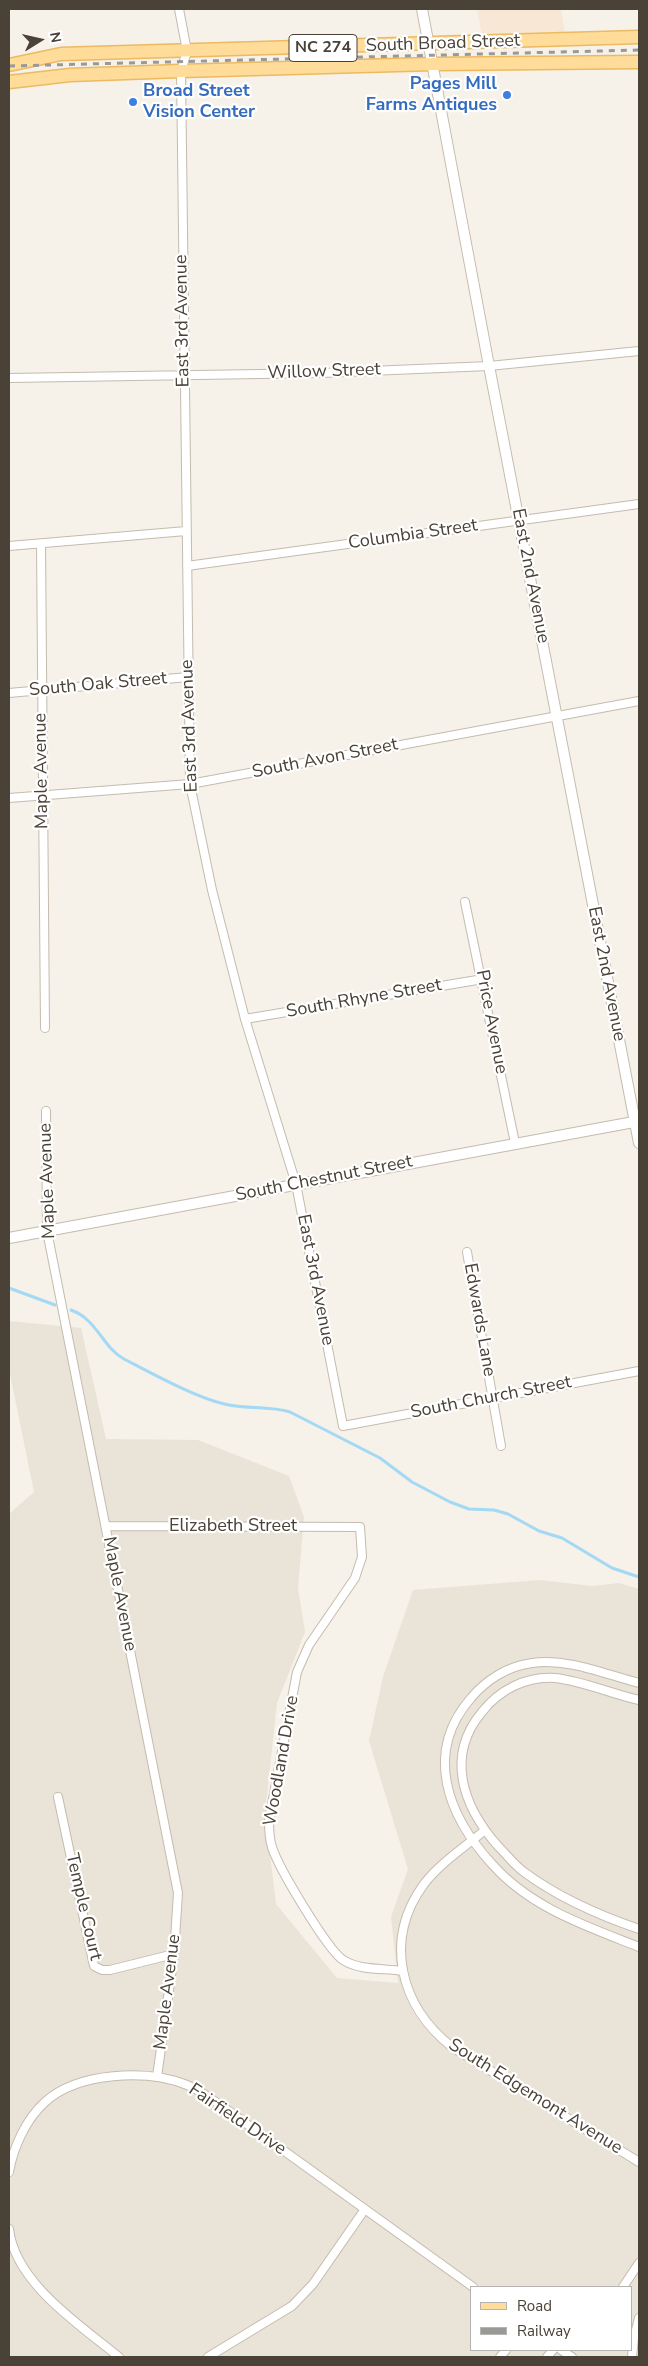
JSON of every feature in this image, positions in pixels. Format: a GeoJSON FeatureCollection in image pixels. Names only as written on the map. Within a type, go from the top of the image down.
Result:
{"type":"FeatureCollection","features":[{"type":"Feature","properties":{"kind":"main road","name":"South Broad Street"},"geometry":{"type":"LineString","coordinates":[[9,65],[61,54],[429,45],[639,37]]}},
{"type":"Feature","properties":{"kind":"main road","name":"South Broad Street"},"geometry":{"type":"LineString","coordinates":[[9,82],[70,74],[181,70],[433,64],[639,62]]}},
{"type":"Feature","properties":{"kind":"street","name":"East 3rd Avenue"},"geometry":{"type":"LineString","coordinates":[[179,9],[187,51],[181,70],[190,784],[212,890],[245,1020],[296,1184],[343,1426]]}},
{"type":"Feature","properties":{"kind":"street","name":"East 2nd Avenue"},"geometry":{"type":"LineString","coordinates":[[422,9],[556,716],[637,1122],[639,1144]]}},
{"type":"Feature","properties":{"kind":"street","name":"Willow Street"},"geometry":{"type":"LineString","coordinates":[[9,378],[322,373],[489,366],[639,351]]}},
{"type":"Feature","properties":{"kind":"street","name":"Columbia Street"},"geometry":{"type":"LineString","coordinates":[[187,566],[639,504]]}},
{"type":"Feature","properties":{"kind":"street"},"geometry":{"type":"LineString","coordinates":[[9,546],[186,531]]}},
{"type":"Feature","properties":{"kind":"street","name":"Maple Avenue"},"geometry":{"type":"LineString","coordinates":[[41,544],[45,1028]]}},
{"type":"Feature","properties":{"kind":"street","name":"South Oak Street"},"geometry":{"type":"LineString","coordinates":[[9,694],[188,677]]}},
{"type":"Feature","properties":{"kind":"street","name":"South Avon Street"},"geometry":{"type":"LineString","coordinates":[[9,798],[190,784],[639,701]]}},
{"type":"Feature","properties":{"kind":"street","name":"Price Avenue"},"geometry":{"type":"LineString","coordinates":[[466,902],[515,1143]]}},
{"type":"Feature","properties":{"kind":"street","name":"South Rhyne Street"},"geometry":{"type":"LineString","coordinates":[[245,1020],[483,979]]}},
{"type":"Feature","properties":{"kind":"street","name":"Maple Avenue"},"geometry":{"type":"LineString","coordinates":[[46,1111],[48,1231],[178,1893],[174,1954],[157,2077]]}},
{"type":"Feature","properties":{"kind":"street","name":"South Chestnut Street"},"geometry":{"type":"LineString","coordinates":[[9,1238],[515,1143],[637,1122]]}},
{"type":"Feature","properties":{"kind":"street","name":"Edwards Lane"},"geometry":{"type":"LineString","coordinates":[[467,1252],[500,1446]]}},
{"type":"Feature","properties":{"kind":"street","name":"South Church Street"},"geometry":{"type":"LineString","coordinates":[[343,1426],[639,1371]]}},
{"type":"Feature","properties":{"kind":"street","name":"Elizabeth Street"},"geometry":{"type":"LineString","coordinates":[[106,1526],[360,1527]]}},
{"type":"Feature","properties":{"kind":"street","name":"Woodland Drive"},"geometry":{"type":"LineString","coordinates":[[360,1527],[362,1557],[355,1578],[309,1645],[297,1672],[269,1820],[269,1834],[279,1863],[319,1932],[337,1956],[356,1966],[403,1971]]}},
{"type":"Feature","properties":{"kind":"street"},"geometry":{"type":"LineString","coordinates":[[639,1683],[586,1667],[558,1662],[518,1666],[504,1672],[474,1694],[453,1723],[447,1743],[445,1770],[448,1792],[456,1812],[473,1840],[502,1874],[538,1903],[584,1925],[639,1946]]}},
{"type":"Feature","properties":{"kind":"street"},"geometry":{"type":"LineString","coordinates":[[639,1700],[554,1678],[526,1682],[494,1698],[476,1718],[462,1756],[465,1792],[472,1810],[485,1830],[518,1866],[549,1888],[588,1910],[639,1929]]}},
{"type":"Feature","properties":{"kind":"street","name":"Temple Court"},"geometry":{"type":"LineString","coordinates":[[58,1797],[94,1966],[102,1970],[110,1970],[174,1954]]}},
{"type":"Feature","properties":{"kind":"street","name":"South Edgemont Avenue"},"geometry":{"type":"LineString","coordinates":[[485,1830],[431,1876],[416,1897],[404,1925],[401,1949],[403,1971],[415,2005],[426,2023],[441,2038],[639,2162]]}},
{"type":"Feature","properties":{"kind":"street","name":"Fairfield Drive"},"geometry":{"type":"LineString","coordinates":[[9,2172],[14,2153],[27,2125],[46,2101],[58,2093],[101,2078],[116,2075],[157,2077],[188,2085],[219,2104],[472,2286]]}},
{"type":"Feature","properties":{"kind":"street"},"geometry":{"type":"LineString","coordinates":[[208,2357],[292,2306],[313,2284],[365,2209]]}},
{"type":"Feature","properties":{"kind":"street"},"geometry":{"type":"LineString","coordinates":[[9,2231],[20,2261],[40,2290],[119,2357]]}},
{"type":"Feature","properties":{"kind":"street"},"geometry":{"type":"LineString","coordinates":[[624,2286],[639,2263]]}},
{"type":"Feature","properties":{"kind":"street"},"geometry":{"type":"LineString","coordinates":[[633,2348],[639,2318]]}},
{"type":"Feature","properties":{"kind":"shaded area"},"geometry":{"type":"Polygon","coordinates":[[[477,9],[561,9],[565,33],[482,35],[477,9]]]}},
{"type":"Feature","properties":{"kind":"shaded area"},"geometry":{"type":"Polygon","coordinates":[[[9,1321],[81,1328],[106,1439],[198,1440],[289,1476],[304,1517],[298,1588],[305,1632],[277,1703],[265,1813],[276,1904],[337,1978],[398,1983],[391,1917],[408,1869],[369,1741],[383,1677],[413,1590],[540,1580],[592,1586],[619,1583],[639,1589],[639,2357],[9,2357],[9,1514],[34,1492],[9,1369],[9,1321]]]}},
{"type":"Feature","properties":{"kind":"waterway"},"geometry":{"type":"LineString","coordinates":[[9,1288],[55,1305]]}},
{"type":"Feature","properties":{"kind":"waterway"},"geometry":{"type":"LineString","coordinates":[[71,1310],[87,1320],[117,1354],[176,1385],[204,1398],[229,1405],[290,1412],[380,1458],[412,1482],[450,1502],[469,1509],[494,1510],[508,1514],[539,1531],[562,1538],[612,1568],[639,1577]]}},
{"type":"Feature","properties":{"kind":"railway"},"geometry":{"type":"LineString","coordinates":[[9,66],[639,50]]}},
{"type":"Feature","properties":{"kind":"place","name":"Pages Mill Farms Antiques"},"geometry":{"type":"Point","coordinates":[507,95]}},
{"type":"Feature","properties":{"kind":"place","name":"Broad Street Vision Center"},"geometry":{"type":"Point","coordinates":[133,102]}}]}
